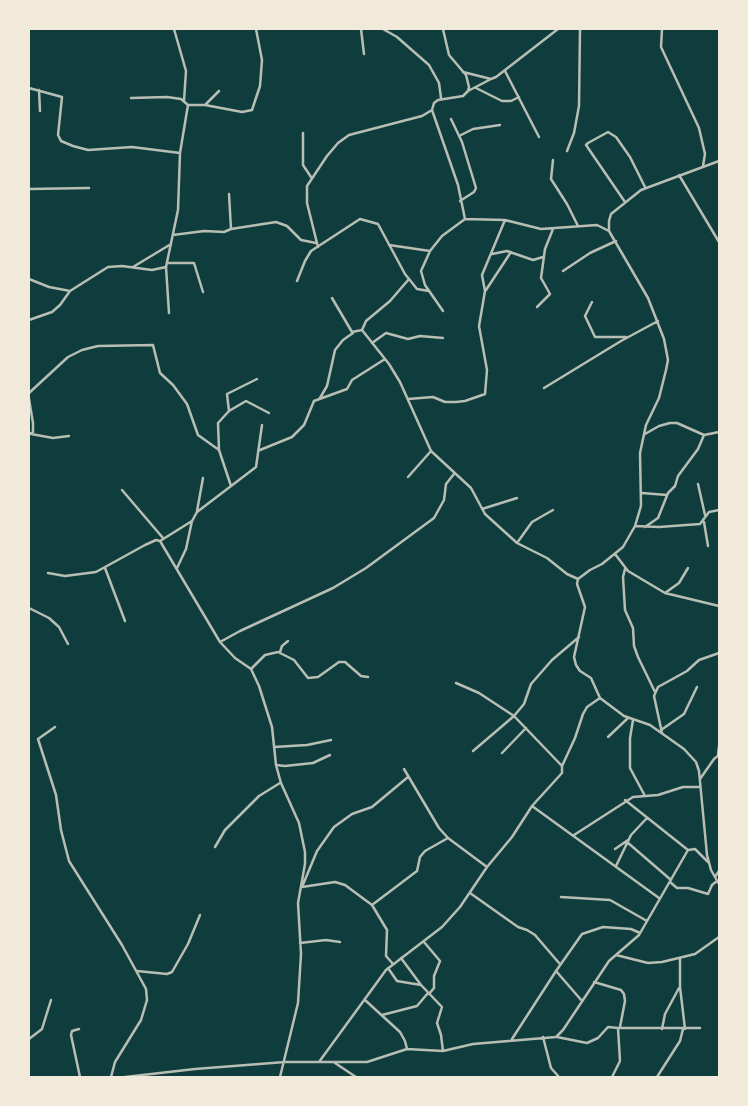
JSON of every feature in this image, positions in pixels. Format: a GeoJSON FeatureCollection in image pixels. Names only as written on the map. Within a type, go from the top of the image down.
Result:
{"type":"FeatureCollection","features":[{"type":"Feature","properties":{"kind":"street"},"geometry":{"type":"LineString","coordinates":[[174,29],[186,70],[184,101]]}},
{"type":"Feature","properties":{"kind":"street"},"geometry":{"type":"LineString","coordinates":[[132,98],[160,97],[184,101],[188,105],[206,105],[242,112],[252,110],[260,86],[262,68],[261,51],[256,29]]}},
{"type":"Feature","properties":{"kind":"street"},"geometry":{"type":"LineString","coordinates":[[361,29],[364,54]]}},
{"type":"Feature","properties":{"kind":"street"},"geometry":{"type":"LineString","coordinates":[[383,29],[397,37],[429,65],[439,83],[441,98]]}},
{"type":"Feature","properties":{"kind":"street"},"geometry":{"type":"LineString","coordinates":[[442,29],[449,55],[463,72],[468,82],[468,92]]}},
{"type":"Feature","properties":{"kind":"street"},"geometry":{"type":"LineString","coordinates":[[465,219],[458,185],[432,110],[434,103],[441,98],[458,97],[505,71],[558,29]]}},
{"type":"Feature","properties":{"kind":"street"},"geometry":{"type":"LineString","coordinates":[[567,151],[574,133],[580,106],[580,29]]}},
{"type":"Feature","properties":{"kind":"street"},"geometry":{"type":"LineString","coordinates":[[662,29],[660,47],[699,128],[705,154],[703,166]]}},
{"type":"Feature","properties":{"kind":"street"},"geometry":{"type":"LineString","coordinates":[[505,71],[539,137]]}},
{"type":"Feature","properties":{"kind":"street"},"geometry":{"type":"LineString","coordinates":[[463,72],[491,79]]}},
{"type":"Feature","properties":{"kind":"street"},"geometry":{"type":"LineString","coordinates":[[29,88],[62,97],[58,135],[61,141],[88,150],[132,146],[180,153]]}},
{"type":"Feature","properties":{"kind":"street"},"geometry":{"type":"LineString","coordinates":[[476,88],[502,101],[511,101],[519,97]]}},
{"type":"Feature","properties":{"kind":"street"},"geometry":{"type":"LineString","coordinates":[[39,90],[40,110]]}},
{"type":"Feature","properties":{"kind":"street"},"geometry":{"type":"LineString","coordinates":[[206,105],[219,91]]}},
{"type":"Feature","properties":{"kind":"street"},"geometry":{"type":"LineString","coordinates":[[170,313],[166,265],[179,200],[180,153],[188,105]]}},
{"type":"Feature","properties":{"kind":"street"},"geometry":{"type":"LineString","coordinates":[[318,247],[306,195],[308,182],[338,143],[349,135],[422,116],[432,110]]}},
{"type":"Feature","properties":{"kind":"street"},"geometry":{"type":"LineString","coordinates":[[451,119],[459,136],[476,188],[474,192],[460,201]]}},
{"type":"Feature","properties":{"kind":"street"},"geometry":{"type":"LineString","coordinates":[[459,136],[473,129],[500,125]]}},
{"type":"Feature","properties":{"kind":"street"},"geometry":{"type":"LineString","coordinates":[[625,202],[588,148],[588,143],[608,132],[616,137],[630,157],[645,187]]}},
{"type":"Feature","properties":{"kind":"street"},"geometry":{"type":"LineString","coordinates":[[303,133],[303,165],[311,178]]}},
{"type":"Feature","properties":{"kind":"street"},"geometry":{"type":"LineString","coordinates":[[553,160],[552,180],[568,204],[578,226]]}},
{"type":"Feature","properties":{"kind":"street"},"geometry":{"type":"LineString","coordinates":[[628,840],[678,888],[688,888],[708,894],[712,885],[718,883],[709,863],[700,780],[696,762],[691,755],[650,725],[628,718],[600,698],[591,678],[580,672],[576,666],[574,657],[585,607],[577,584],[578,579],[623,548],[635,526],[641,506],[640,452],[643,435],[659,398],[668,360],[658,321],[648,298],[610,231],[609,221],[611,214],[645,187],[719,161]]}},
{"type":"Feature","properties":{"kind":"street"},"geometry":{"type":"LineString","coordinates":[[679,176],[719,242]]}},
{"type":"Feature","properties":{"kind":"street"},"geometry":{"type":"LineString","coordinates":[[29,189],[89,188]]}},
{"type":"Feature","properties":{"kind":"street"},"geometry":{"type":"LineString","coordinates":[[229,194],[231,230]]}},
{"type":"Feature","properties":{"kind":"street"},"geometry":{"type":"LineString","coordinates":[[297,282],[308,256],[318,247],[360,219],[378,224],[409,279],[417,288],[429,292]]}},
{"type":"Feature","properties":{"kind":"street"},"geometry":{"type":"LineString","coordinates":[[443,311],[429,292],[421,270],[430,251],[442,236],[465,219],[505,220],[553,229],[597,225],[610,231]]}},
{"type":"Feature","properties":{"kind":"street"},"geometry":{"type":"LineString","coordinates":[[408,399],[434,397],[445,402],[456,402],[486,394],[487,370],[479,320],[485,291],[483,270],[505,220]]}},
{"type":"Feature","properties":{"kind":"street"},"geometry":{"type":"LineString","coordinates":[[173,235],[204,231],[224,232],[276,222],[287,226],[301,240],[317,243]]}},
{"type":"Feature","properties":{"kind":"street"},"geometry":{"type":"LineString","coordinates":[[537,307],[550,294],[541,282],[544,257],[553,229]]}},
{"type":"Feature","properties":{"kind":"street"},"geometry":{"type":"LineString","coordinates":[[562,270],[616,241]]}},
{"type":"Feature","properties":{"kind":"street"},"geometry":{"type":"LineString","coordinates":[[132,268],[171,244]]}},
{"type":"Feature","properties":{"kind":"street"},"geometry":{"type":"LineString","coordinates":[[389,245],[430,251]]}},
{"type":"Feature","properties":{"kind":"street"},"geometry":{"type":"LineString","coordinates":[[490,254],[500,251],[511,252],[533,260],[544,257]]}},
{"type":"Feature","properties":{"kind":"street"},"geometry":{"type":"LineString","coordinates":[[485,291],[511,252]]}},
{"type":"Feature","properties":{"kind":"street"},"geometry":{"type":"LineString","coordinates":[[29,320],[52,312],[60,305],[70,290],[108,267],[122,266],[152,270],[166,265],[194,263],[203,292]]}},
{"type":"Feature","properties":{"kind":"street"},"geometry":{"type":"LineString","coordinates":[[29,278],[49,287],[70,290]]}},
{"type":"Feature","properties":{"kind":"street"},"geometry":{"type":"LineString","coordinates":[[320,398],[327,386],[335,350],[343,340],[353,333],[362,330],[366,321],[390,301],[409,279]]}},
{"type":"Feature","properties":{"kind":"street"},"geometry":{"type":"LineString","coordinates":[[332,298],[353,333]]}},
{"type":"Feature","properties":{"kind":"street"},"geometry":{"type":"LineString","coordinates":[[592,302],[585,316],[595,337],[627,337]]}},
{"type":"Feature","properties":{"kind":"street"},"geometry":{"type":"LineString","coordinates":[[544,388],[627,337],[658,321]]}},
{"type":"Feature","properties":{"kind":"street"},"geometry":{"type":"LineString","coordinates":[[362,330],[400,382],[431,450],[475,493],[482,509],[493,522],[517,543],[547,558],[567,574],[578,579]]}},
{"type":"Feature","properties":{"kind":"street"},"geometry":{"type":"LineString","coordinates":[[372,343],[386,333],[408,339],[420,336],[443,338]]}},
{"type":"Feature","properties":{"kind":"street"},"geometry":{"type":"LineString","coordinates":[[29,393],[68,357],[82,350],[98,346],[153,345],[157,368],[187,404],[198,435],[219,450]]}},
{"type":"Feature","properties":{"kind":"street"},"geometry":{"type":"LineString","coordinates":[[260,450],[292,437],[304,425],[314,401],[347,389],[352,380],[385,359]]}},
{"type":"Feature","properties":{"kind":"street"},"geometry":{"type":"LineString","coordinates":[[229,411],[227,394],[256,379]]}},
{"type":"Feature","properties":{"kind":"street"},"geometry":{"type":"LineString","coordinates":[[29,399],[33,423],[30,434],[53,438],[69,436]]}},
{"type":"Feature","properties":{"kind":"street"},"geometry":{"type":"LineString","coordinates":[[231,486],[219,450],[218,423],[229,411],[246,401],[269,413]]}},
{"type":"Feature","properties":{"kind":"street"},"geometry":{"type":"LineString","coordinates":[[643,435],[659,426],[677,423],[704,435],[719,432]]}},
{"type":"Feature","properties":{"kind":"street"},"geometry":{"type":"LineString","coordinates":[[197,512],[252,472],[258,460],[262,425]]}},
{"type":"Feature","properties":{"kind":"street"},"geometry":{"type":"LineString","coordinates":[[645,527],[658,518],[667,495],[675,486],[680,472],[698,450],[704,435]]}},
{"type":"Feature","properties":{"kind":"street"},"geometry":{"type":"LineString","coordinates":[[408,477],[431,450]]}},
{"type":"Feature","properties":{"kind":"street"},"geometry":{"type":"LineString","coordinates":[[220,642],[234,633],[334,588],[366,568],[434,518],[444,500],[446,484],[454,474]]}},
{"type":"Feature","properties":{"kind":"street"},"geometry":{"type":"LineString","coordinates":[[176,568],[186,549],[192,521],[197,512],[203,478]]}},
{"type":"Feature","properties":{"kind":"street"},"geometry":{"type":"LineString","coordinates":[[698,484],[705,515],[704,522],[708,546]]}},
{"type":"Feature","properties":{"kind":"street"},"geometry":{"type":"LineString","coordinates":[[122,490],[163,538]]}},
{"type":"Feature","properties":{"kind":"street"},"geometry":{"type":"LineString","coordinates":[[642,493],[667,495]]}},
{"type":"Feature","properties":{"kind":"street"},"geometry":{"type":"LineString","coordinates":[[482,509],[517,498]]}},
{"type":"Feature","properties":{"kind":"street"},"geometry":{"type":"LineString","coordinates":[[517,543],[532,522],[553,510]]}},
{"type":"Feature","properties":{"kind":"street"},"geometry":{"type":"LineString","coordinates":[[705,515],[719,510]]}},
{"type":"Feature","properties":{"kind":"street"},"geometry":{"type":"LineString","coordinates":[[48,573],[78,575],[105,568],[145,545],[156,540],[160,541],[192,521]]}},
{"type":"Feature","properties":{"kind":"street"},"geometry":{"type":"LineString","coordinates":[[635,526],[645,527],[704,522]]}},
{"type":"Feature","properties":{"kind":"street"},"geometry":{"type":"LineString","coordinates":[[160,541],[220,642],[235,658],[251,669],[269,716],[276,765],[281,783],[299,823],[304,840],[305,864],[298,914],[300,943],[298,1004],[280,1077]]}},
{"type":"Feature","properties":{"kind":"street"},"geometry":{"type":"LineString","coordinates":[[615,554],[626,569],[665,593],[719,606]]}},
{"type":"Feature","properties":{"kind":"street"},"geometry":{"type":"LineString","coordinates":[[105,568],[125,620]]}},
{"type":"Feature","properties":{"kind":"street"},"geometry":{"type":"LineString","coordinates":[[665,593],[679,583],[688,568]]}},
{"type":"Feature","properties":{"kind":"street"},"geometry":{"type":"LineString","coordinates":[[626,569],[623,577],[625,610],[633,628],[634,646],[638,657],[655,692],[662,734]]}},
{"type":"Feature","properties":{"kind":"street"},"geometry":{"type":"LineString","coordinates":[[29,608],[49,618],[59,627],[68,644]]}},
{"type":"Feature","properties":{"kind":"street"},"geometry":{"type":"LineString","coordinates":[[473,751],[521,710],[529,689],[536,679],[564,648],[580,636]]}},
{"type":"Feature","properties":{"kind":"street"},"geometry":{"type":"LineString","coordinates":[[280,652],[284,643],[288,641]]}},
{"type":"Feature","properties":{"kind":"street"},"geometry":{"type":"LineString","coordinates":[[251,669],[264,655],[280,652],[294,660],[308,678],[318,677],[339,662],[345,662],[362,676],[368,677]]}},
{"type":"Feature","properties":{"kind":"street"},"geometry":{"type":"LineString","coordinates":[[655,692],[662,684],[686,671],[699,660],[719,653]]}},
{"type":"Feature","properties":{"kind":"street"},"geometry":{"type":"LineString","coordinates":[[456,682],[479,693],[514,716],[562,766]]}},
{"type":"Feature","properties":{"kind":"street"},"geometry":{"type":"LineString","coordinates":[[661,730],[684,714],[697,687]]}},
{"type":"Feature","properties":{"kind":"street"},"geometry":{"type":"LineString","coordinates":[[319,1062],[388,968],[424,942],[447,922],[470,893],[487,867],[512,837],[532,806],[562,773],[562,766],[575,738],[582,714],[587,707],[600,698]]}},
{"type":"Feature","properties":{"kind":"street"},"geometry":{"type":"LineString","coordinates":[[608,737],[628,718]]}},
{"type":"Feature","properties":{"kind":"street"},"geometry":{"type":"LineString","coordinates":[[633,720],[630,738],[630,768],[645,796]]}},
{"type":"Feature","properties":{"kind":"street"},"geometry":{"type":"LineString","coordinates":[[55,727],[38,739],[56,795],[61,830],[69,860],[146,989],[146,1000],[141,1020],[119,1056],[111,1077]]}},
{"type":"Feature","properties":{"kind":"street"},"geometry":{"type":"LineString","coordinates":[[502,753],[526,728]]}},
{"type":"Feature","properties":{"kind":"street"},"geometry":{"type":"LineString","coordinates":[[274,747],[307,745],[331,740]]}},
{"type":"Feature","properties":{"kind":"street"},"geometry":{"type":"LineString","coordinates":[[700,780],[718,755],[719,746]]}},
{"type":"Feature","properties":{"kind":"street"},"geometry":{"type":"LineString","coordinates":[[276,765],[313,763],[330,755]]}},
{"type":"Feature","properties":{"kind":"street"},"geometry":{"type":"LineString","coordinates":[[404,769],[436,823],[448,838],[487,867]]}},
{"type":"Feature","properties":{"kind":"street"},"geometry":{"type":"LineString","coordinates":[[301,887],[316,851],[340,821],[372,807],[408,777]]}},
{"type":"Feature","properties":{"kind":"street"},"geometry":{"type":"LineString","coordinates":[[214,847],[225,830],[250,804],[281,783]]}},
{"type":"Feature","properties":{"kind":"street"},"geometry":{"type":"LineString","coordinates":[[574,835],[625,800],[636,796],[658,795],[684,787],[700,787]]}},
{"type":"Feature","properties":{"kind":"street"},"geometry":{"type":"LineString","coordinates":[[625,800],[688,850],[695,849],[709,863]]}},
{"type":"Feature","properties":{"kind":"street"},"geometry":{"type":"LineString","coordinates":[[532,806],[659,898]]}},
{"type":"Feature","properties":{"kind":"street"},"geometry":{"type":"LineString","coordinates":[[615,849],[628,840],[647,818]]}},
{"type":"Feature","properties":{"kind":"street"},"geometry":{"type":"LineString","coordinates":[[372,905],[417,870],[420,858],[428,848],[448,838]]}},
{"type":"Feature","properties":{"kind":"street"},"geometry":{"type":"LineString","coordinates":[[616,866],[628,840]]}},
{"type":"Feature","properties":{"kind":"street"},"geometry":{"type":"LineString","coordinates":[[556,1037],[563,1030],[594,982],[615,955],[640,933],[688,850]]}},
{"type":"Feature","properties":{"kind":"street"},"geometry":{"type":"LineString","coordinates":[[715,877],[719,871]]}},
{"type":"Feature","properties":{"kind":"street"},"geometry":{"type":"LineString","coordinates":[[301,887],[335,882],[345,885],[372,905],[387,930],[386,956],[392,964]]}},
{"type":"Feature","properties":{"kind":"street"},"geometry":{"type":"LineString","coordinates":[[470,893],[518,928],[527,930],[535,935],[560,964]]}},
{"type":"Feature","properties":{"kind":"street"},"geometry":{"type":"LineString","coordinates":[[561,897],[610,900],[647,921]]}},
{"type":"Feature","properties":{"kind":"street"},"geometry":{"type":"LineString","coordinates":[[137,971],[167,974],[172,972],[188,944],[200,915]]}},
{"type":"Feature","properties":{"kind":"street"},"geometry":{"type":"LineString","coordinates":[[512,1040],[560,964],[582,934],[588,930],[603,927],[619,927],[640,933]]}},
{"type":"Feature","properties":{"kind":"street"},"geometry":{"type":"LineString","coordinates":[[615,955],[654,963],[700,952],[719,937]]}},
{"type":"Feature","properties":{"kind":"street"},"geometry":{"type":"LineString","coordinates":[[300,943],[326,940],[340,942]]}},
{"type":"Feature","properties":{"kind":"street"},"geometry":{"type":"LineString","coordinates":[[382,1015],[417,1006],[434,988],[434,976],[440,961],[424,942]]}},
{"type":"Feature","properties":{"kind":"street"},"geometry":{"type":"LineString","coordinates":[[401,958],[421,985],[442,1007],[437,1023],[441,1034],[443,1050]]}},
{"type":"Feature","properties":{"kind":"street"},"geometry":{"type":"LineString","coordinates":[[657,1077],[680,1041],[684,1029],[680,987],[680,958]]}},
{"type":"Feature","properties":{"kind":"street"},"geometry":{"type":"LineString","coordinates":[[388,968],[397,981],[421,985]]}},
{"type":"Feature","properties":{"kind":"street"},"geometry":{"type":"LineString","coordinates":[[556,971],[582,1001]]}},
{"type":"Feature","properties":{"kind":"street"},"geometry":{"type":"LineString","coordinates":[[594,982],[621,990],[624,994],[625,1001],[619,1027],[620,1061],[612,1077]]}},
{"type":"Feature","properties":{"kind":"street"},"geometry":{"type":"LineString","coordinates":[[662,1029],[665,1014],[680,987]]}},
{"type":"Feature","properties":{"kind":"street"},"geometry":{"type":"LineString","coordinates":[[29,1039],[42,1030],[52,1000]]}},
{"type":"Feature","properties":{"kind":"street"},"geometry":{"type":"LineString","coordinates":[[365,1000],[400,1032],[407,1049]]}},
{"type":"Feature","properties":{"kind":"street"},"geometry":{"type":"LineString","coordinates":[[125,1077],[195,1068],[285,1062],[366,1062],[407,1049],[443,1050],[473,1044],[512,1040],[556,1037],[587,1043],[598,1038],[608,1026],[662,1029],[700,1028]]}},
{"type":"Feature","properties":{"kind":"street"},"geometry":{"type":"LineString","coordinates":[[79,1029],[72,1031],[71,1035],[80,1077]]}},
{"type":"Feature","properties":{"kind":"street"},"geometry":{"type":"LineString","coordinates":[[543,1038],[546,1056],[553,1073],[559,1077]]}},
{"type":"Feature","properties":{"kind":"street"},"geometry":{"type":"LineString","coordinates":[[334,1062],[356,1077]]}},
{"type":"Feature","properties":{"kind":"street"},"geometry":{"type":"LineString","coordinates":[[549,1077],[553,1073]]}}]}
